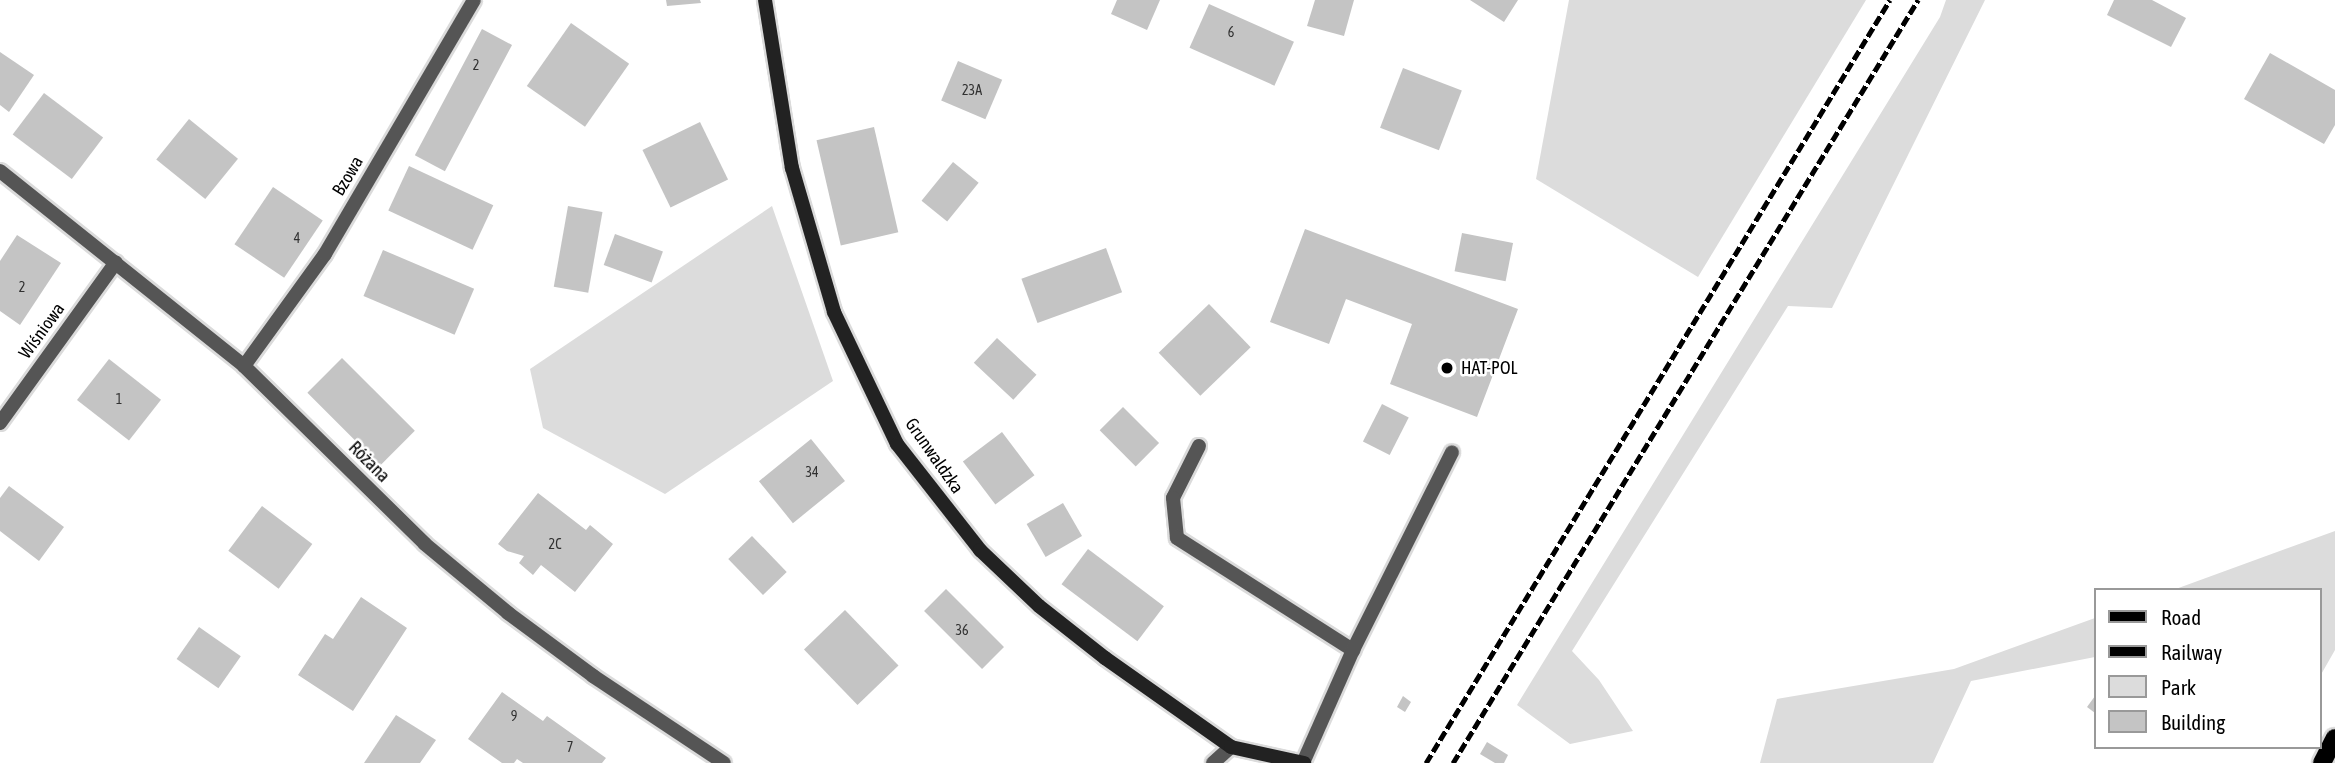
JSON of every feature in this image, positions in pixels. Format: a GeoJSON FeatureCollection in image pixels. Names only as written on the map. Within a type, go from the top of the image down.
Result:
{"type":"FeatureCollection","features":[{"type":"Feature","properties":{"kind":"main road"},"geometry":{"type":"LineString","coordinates":[[2322,763],[2335,738]]}},
{"type":"Feature","properties":{"kind":"street","name":"Bzowa"},"geometry":{"type":"LineString","coordinates":[[244,366],[325,254],[474,0]]}},
{"type":"Feature","properties":{"kind":"street","name":"Grunwaldzka"},"geometry":{"type":"LineString","coordinates":[[765,0],[792,168],[834,312],[897,444],[980,550],[1039,606],[1105,658],[1231,747],[1304,763]]}},
{"type":"Feature","properties":{"kind":"street","name":"Różana"},"geometry":{"type":"LineString","coordinates":[[0,171],[244,366],[425,544],[508,613],[593,676],[717,761]]}},
{"type":"Feature","properties":{"kind":"street","name":"Wiśniowa"},"geometry":{"type":"LineString","coordinates":[[0,423],[116,262]]}},
{"type":"Feature","properties":{"kind":"street"},"geometry":{"type":"LineString","coordinates":[[1199,446],[1173,498],[1178,538],[1353,650]]}},
{"type":"Feature","properties":{"kind":"street"},"geometry":{"type":"LineString","coordinates":[[1304,763],[1353,650],[1452,452]]}},
{"type":"Feature","properties":{"kind":"street"},"geometry":{"type":"LineString","coordinates":[[1213,763],[1231,747]]}},
{"type":"Feature","properties":{"kind":"green space"},"geometry":{"type":"Polygon","coordinates":[[[1569,0],[1866,0],[1698,277],[1536,179],[1569,0]]]}},
{"type":"Feature","properties":{"kind":"green space"},"geometry":{"type":"Polygon","coordinates":[[[1946,0],[1985,0],[1832,308],[1788,306],[1572,651],[1599,680],[1633,731],[1570,744],[1517,705],[1940,17],[1946,0]]]}},
{"type":"Feature","properties":{"kind":"green space"},"geometry":{"type":"Polygon","coordinates":[[[772,206],[833,381],[665,494],[543,428],[530,369],[772,206]]]}},
{"type":"Feature","properties":{"kind":"green space"},"geometry":{"type":"Polygon","coordinates":[[[2335,531],[2335,650],[2321,674],[2321,588],[2178,588],[2335,531]]]}},
{"type":"Feature","properties":{"kind":"green space"},"geometry":{"type":"Polygon","coordinates":[[[2094,618],[2094,657],[1971,681],[1933,763],[1760,763],[1777,699],[1954,669],[2094,618]]]}},
{"type":"Feature","properties":{"kind":"building"},"geometry":{"type":"Polygon","coordinates":[[[666,0],[700,0],[701,3],[667,6],[666,0]]]}},
{"type":"Feature","properties":{"kind":"building"},"geometry":{"type":"Polygon","coordinates":[[[1117,0],[1160,0],[1147,30],[1111,14],[1117,0]]]}},
{"type":"Feature","properties":{"kind":"building"},"geometry":{"type":"Polygon","coordinates":[[[1315,0],[1354,0],[1344,36],[1307,26],[1315,0]]]}},
{"type":"Feature","properties":{"kind":"building"},"geometry":{"type":"Polygon","coordinates":[[[1470,0],[1518,0],[1504,22],[1470,0]]]}},
{"type":"Feature","properties":{"kind":"building"},"geometry":{"type":"Polygon","coordinates":[[[2114,0],[2152,0],[2186,18],[2171,47],[2107,15],[2114,0]]]}},
{"type":"Feature","properties":{"kind":"building"},"geometry":{"type":"Polygon","coordinates":[[[1209,4],[1294,42],[1274,86],[1189,48],[1209,4]]]}},
{"type":"Feature","properties":{"kind":"building"},"geometry":{"type":"Polygon","coordinates":[[[571,23],[629,64],[585,127],[527,86],[571,23]]]}},
{"type":"Feature","properties":{"kind":"building"},"geometry":{"type":"Polygon","coordinates":[[[482,29],[512,45],[445,171],[415,155],[482,29]]]}},
{"type":"Feature","properties":{"kind":"building"},"geometry":{"type":"Polygon","coordinates":[[[0,52],[34,75],[9,112],[0,105],[0,52]]]}},
{"type":"Feature","properties":{"kind":"building"},"geometry":{"type":"Polygon","coordinates":[[[2270,53],[2335,90],[2335,125],[2324,144],[2244,99],[2270,53]]]}},
{"type":"Feature","properties":{"kind":"building"},"geometry":{"type":"Polygon","coordinates":[[[958,61],[1002,80],[985,119],[941,101],[958,61]]]}},
{"type":"Feature","properties":{"kind":"building"},"geometry":{"type":"Polygon","coordinates":[[[1403,68],[1462,91],[1439,150],[1380,128],[1403,68]]]}},
{"type":"Feature","properties":{"kind":"building"},"geometry":{"type":"Polygon","coordinates":[[[44,93],[103,138],[72,179],[13,135],[44,93]]]}},
{"type":"Feature","properties":{"kind":"building"},"geometry":{"type":"Polygon","coordinates":[[[189,119],[238,159],[205,199],[156,159],[189,119]]]}},
{"type":"Feature","properties":{"kind":"building"},"geometry":{"type":"Polygon","coordinates":[[[700,122],[728,180],[671,208],[642,150],[700,122]]]}},
{"type":"Feature","properties":{"kind":"building"},"geometry":{"type":"Polygon","coordinates":[[[874,127],[898,232],[841,246],[817,140],[874,127]]]}},
{"type":"Feature","properties":{"kind":"building"},"geometry":{"type":"Polygon","coordinates":[[[953,162],[979,183],[947,222],[922,201],[953,162]]]}},
{"type":"Feature","properties":{"kind":"building"},"geometry":{"type":"Polygon","coordinates":[[[409,166],[493,205],[473,250],[388,210],[409,166]]]}},
{"type":"Feature","properties":{"kind":"building"},"geometry":{"type":"Polygon","coordinates":[[[273,187],[323,221],[284,278],[234,244],[273,187]]]}},
{"type":"Feature","properties":{"kind":"building"},"geometry":{"type":"Polygon","coordinates":[[[568,206],[602,212],[588,293],[554,287],[568,206]]]}},
{"type":"Feature","properties":{"kind":"building"},"geometry":{"type":"Polygon","coordinates":[[[1305,229],[1518,309],[1477,417],[1390,384],[1412,324],[1346,299],[1329,344],[1270,322],[1305,229]]]}},
{"type":"Feature","properties":{"kind":"building"},"geometry":{"type":"Polygon","coordinates":[[[1462,233],[1513,243],[1506,281],[1455,271],[1462,233]]]}},
{"type":"Feature","properties":{"kind":"building"},"geometry":{"type":"Polygon","coordinates":[[[615,234],[663,251],[652,282],[604,265],[615,234]]]}},
{"type":"Feature","properties":{"kind":"building"},"geometry":{"type":"Polygon","coordinates":[[[17,235],[61,263],[20,325],[0,311],[0,261],[17,235]]]}},
{"type":"Feature","properties":{"kind":"building"},"geometry":{"type":"Polygon","coordinates":[[[1106,248],[1122,292],[1038,323],[1021,279],[1106,248]]]}},
{"type":"Feature","properties":{"kind":"building"},"geometry":{"type":"Polygon","coordinates":[[[383,250],[474,289],[455,335],[363,296],[383,250]]]}},
{"type":"Feature","properties":{"kind":"building"},"geometry":{"type":"Polygon","coordinates":[[[1209,304],[1251,347],[1200,396],[1159,353],[1209,304]]]}},
{"type":"Feature","properties":{"kind":"building"},"geometry":{"type":"Polygon","coordinates":[[[997,338],[1036,375],[1013,400],[974,363],[997,338]]]}},
{"type":"Feature","properties":{"kind":"building"},"geometry":{"type":"Polygon","coordinates":[[[342,358],[415,431],[380,465],[307,393],[342,358]]]}},
{"type":"Feature","properties":{"kind":"building"},"geometry":{"type":"Polygon","coordinates":[[[109,359],[161,400],[129,441],[77,400],[109,359]]]}},
{"type":"Feature","properties":{"kind":"building"},"geometry":{"type":"Polygon","coordinates":[[[1382,404],[1409,418],[1390,455],[1363,441],[1382,404]]]}},
{"type":"Feature","properties":{"kind":"building"},"geometry":{"type":"Polygon","coordinates":[[[1123,407],[1159,443],[1136,466],[1100,430],[1123,407]]]}},
{"type":"Feature","properties":{"kind":"building"},"geometry":{"type":"Polygon","coordinates":[[[1002,432],[1034,475],[995,505],[963,461],[1002,432]]]}},
{"type":"Feature","properties":{"kind":"building"},"geometry":{"type":"Polygon","coordinates":[[[811,439],[845,481],[793,523],[759,481],[811,439]]]}},
{"type":"Feature","properties":{"kind":"building"},"geometry":{"type":"Polygon","coordinates":[[[9,486],[64,527],[39,561],[0,531],[0,498],[9,486]]]}},
{"type":"Feature","properties":{"kind":"building"},"geometry":{"type":"Polygon","coordinates":[[[538,493],[586,530],[590,525],[613,544],[575,592],[541,565],[533,575],[519,563],[524,556],[507,551],[498,544],[538,493]]]}},
{"type":"Feature","properties":{"kind":"building"},"geometry":{"type":"Polygon","coordinates":[[[1063,503],[1082,536],[1046,557],[1027,524],[1063,503]]]}},
{"type":"Feature","properties":{"kind":"building"},"geometry":{"type":"Polygon","coordinates":[[[262,506],[312,544],[279,589],[228,551],[262,506]]]}},
{"type":"Feature","properties":{"kind":"building"},"geometry":{"type":"Polygon","coordinates":[[[752,536],[787,572],[763,595],[728,559],[752,536]]]}},
{"type":"Feature","properties":{"kind":"building"},"geometry":{"type":"Polygon","coordinates":[[[1088,549],[1164,606],[1137,641],[1062,584],[1088,549]]]}},
{"type":"Feature","properties":{"kind":"building"},"geometry":{"type":"Polygon","coordinates":[[[946,589],[1004,647],[982,669],[924,611],[946,589]]]}},
{"type":"Feature","properties":{"kind":"building"},"geometry":{"type":"Polygon","coordinates":[[[361,597],[407,628],[353,711],[298,675],[325,634],[333,639],[361,597]]]}},
{"type":"Feature","properties":{"kind":"building"},"geometry":{"type":"Polygon","coordinates":[[[845,610],[898,665],[857,705],[804,650],[845,610]]]}},
{"type":"Feature","properties":{"kind":"building"},"geometry":{"type":"Polygon","coordinates":[[[199,627],[241,656],[218,688],[177,659],[199,627]]]}},
{"type":"Feature","properties":{"kind":"building"},"geometry":{"type":"Polygon","coordinates":[[[502,692],[543,721],[547,716],[606,758],[602,763],[523,763],[517,759],[514,763],[502,763],[468,739],[502,692]]]}},
{"type":"Feature","properties":{"kind":"building"},"geometry":{"type":"Polygon","coordinates":[[[1403,696],[1411,702],[1405,712],[1397,707],[1403,696]]]}},
{"type":"Feature","properties":{"kind":"building"},"geometry":{"type":"Polygon","coordinates":[[[2094,697],[2094,712],[2087,707],[2094,697]]]}},
{"type":"Feature","properties":{"kind":"building"},"geometry":{"type":"Polygon","coordinates":[[[396,715],[436,740],[420,763],[364,763],[396,715]]]}},
{"type":"Feature","properties":{"kind":"building"},"geometry":{"type":"Polygon","coordinates":[[[1487,742],[1508,755],[1504,763],[1495,763],[1480,754],[1487,742]]]}},
{"type":"Feature","properties":{"kind":"railway"},"geometry":{"type":"LineString","coordinates":[[1426,763],[1890,0]]}},
{"type":"Feature","properties":{"kind":"railway"},"geometry":{"type":"LineString","coordinates":[[1453,763],[1918,0]]}},
{"type":"Feature","properties":{"kind":"place","name":"HAT-POL"},"geometry":{"type":"Point","coordinates":[1447,368]}}]}
